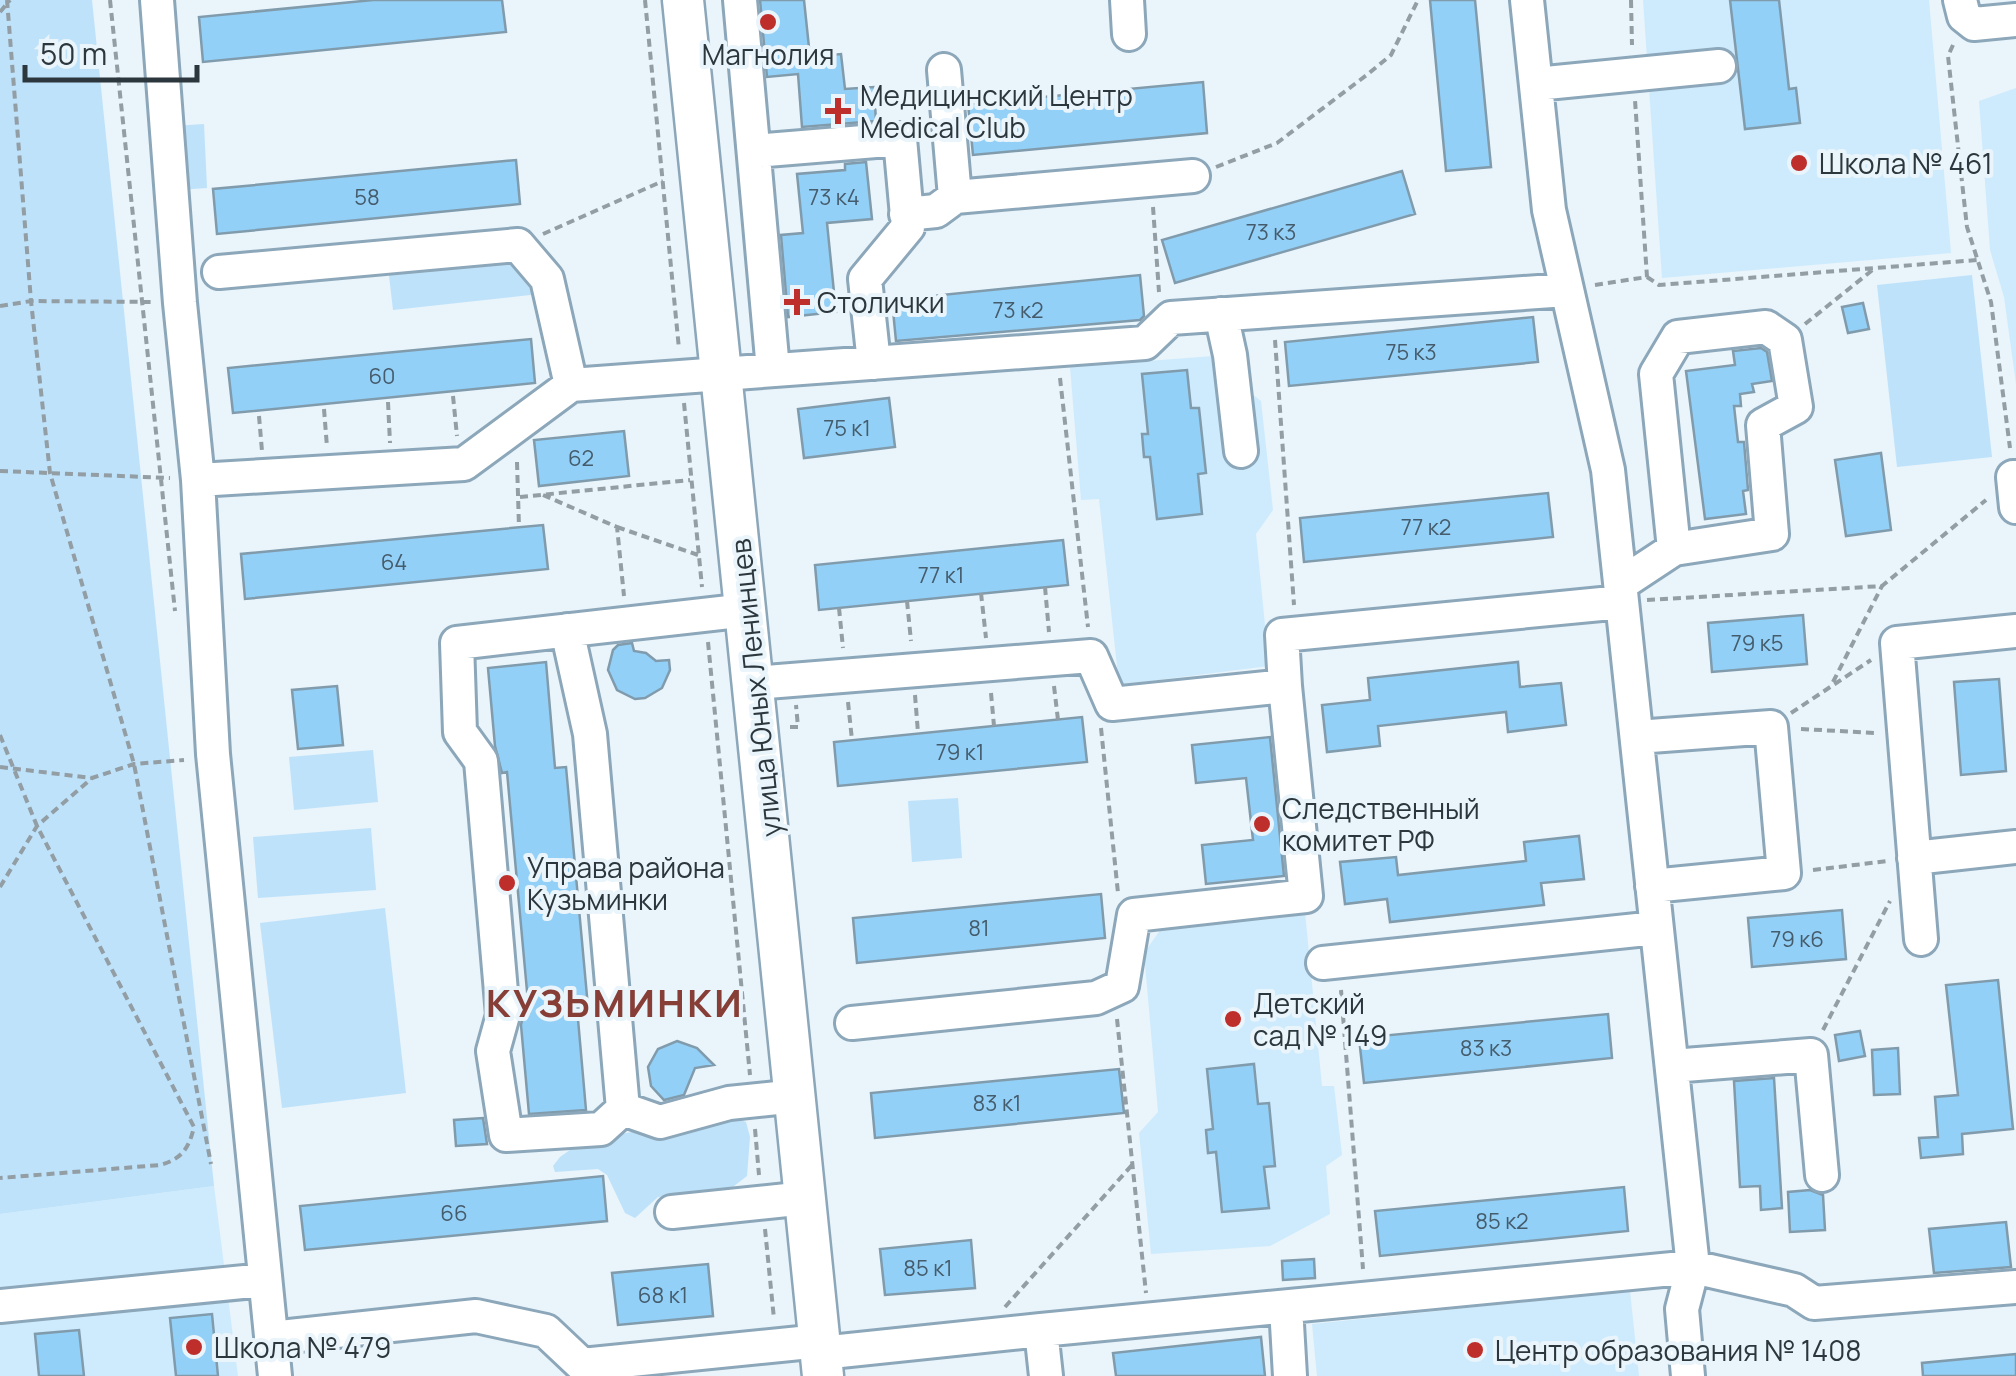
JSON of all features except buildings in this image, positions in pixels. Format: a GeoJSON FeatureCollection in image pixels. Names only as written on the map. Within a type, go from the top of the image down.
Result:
{"type":"FeatureCollection","features":[{"type":"Feature","properties":{"kind":"main road","name":"улица Юных Ленинцев"},"geometry":{"type":"LineString","coordinates":[[683,0],[821,1357]]}},
{"type":"Feature","properties":{"kind":"lane"},"geometry":{"type":"LineString","coordinates":[[158,0],[180,302],[198,480],[213,754],[275,1376]]}},
{"type":"Feature","properties":{"kind":"lane"},"geometry":{"type":"LineString","coordinates":[[740,0],[773,370]]}},
{"type":"Feature","properties":{"kind":"lane"},"geometry":{"type":"LineString","coordinates":[[1127,0],[1130,34]]}},
{"type":"Feature","properties":{"kind":"lane"},"geometry":{"type":"LineString","coordinates":[[1527,0],[1549,210],[1608,470],[1693,1267],[1682,1309],[1688,1376]]}},
{"type":"Feature","properties":{"kind":"lane"},"geometry":{"type":"LineString","coordinates":[[1962,8],[1974,24],[2016,20]]}},
{"type":"Feature","properties":{"kind":"lane"},"geometry":{"type":"LineString","coordinates":[[1536,84],[1719,66]]}},
{"type":"Feature","properties":{"kind":"lane"},"geometry":{"type":"LineString","coordinates":[[944,70],[955,198]]}},
{"type":"Feature","properties":{"kind":"lane"},"geometry":{"type":"LineString","coordinates":[[754,151],[900,139],[908,227],[865,278],[874,363]]}},
{"type":"Feature","properties":{"kind":"lane"},"geometry":{"type":"LineString","coordinates":[[906,214],[936,211],[955,198],[1194,176]]}},
{"type":"Feature","properties":{"kind":"lane"},"geometry":{"type":"LineString","coordinates":[[219,272],[518,245],[547,280],[571,384]]}},
{"type":"Feature","properties":{"kind":"lane"},"geometry":{"type":"LineString","coordinates":[[198,480],[460,464],[571,384],[1145,343],[1171,318],[1567,290]]}},
{"type":"Feature","properties":{"kind":"lane"},"geometry":{"type":"LineString","coordinates":[[1221,314],[1241,450]]}},
{"type":"Feature","properties":{"kind":"lane"},"geometry":{"type":"LineString","coordinates":[[852,1023],[1096,998],[1122,986],[1134,915],[1306,896],[1282,635],[1622,593],[1674,549],[1772,534],[1764,425],[1796,407],[1785,340],[1766,327],[1678,336],[1656,374],[1674,549]]}},
{"type":"Feature","properties":{"kind":"lane"},"geometry":{"type":"LineString","coordinates":[[623,1108],[601,1129],[506,1135],[493,1052],[503,1014],[481,761],[460,732],[457,643],[746,610]]}},
{"type":"Feature","properties":{"kind":"lane"},"geometry":{"type":"LineString","coordinates":[[567,630],[590,734],[623,1108]]}},
{"type":"Feature","properties":{"kind":"lane"},"geometry":{"type":"LineString","coordinates":[[1922,939],[1896,643],[2016,631]]}},
{"type":"Feature","properties":{"kind":"lane"},"geometry":{"type":"LineString","coordinates":[[754,683],[1092,656],[1112,704],[1284,686]]}},
{"type":"Feature","properties":{"kind":"lane"},"geometry":{"type":"LineString","coordinates":[[1637,737],[1771,727],[1784,873],[1652,886]]}},
{"type":"Feature","properties":{"kind":"lane"},"geometry":{"type":"LineString","coordinates":[[1914,858],[2016,847]]}},
{"type":"Feature","properties":{"kind":"lane"},"geometry":{"type":"LineString","coordinates":[[1330,962],[1656,928]]}},
{"type":"Feature","properties":{"kind":"lane"},"geometry":{"type":"LineString","coordinates":[[1672,1066],[1811,1055],[1822,1175]]}},
{"type":"Feature","properties":{"kind":"lane"},"geometry":{"type":"LineString","coordinates":[[623,1108],[660,1122],[729,1103],[796,1096]]}},
{"type":"Feature","properties":{"kind":"lane"},"geometry":{"type":"LineString","coordinates":[[672,1212],[806,1198]]}},
{"type":"Feature","properties":{"kind":"lane"},"geometry":{"type":"LineString","coordinates":[[270,1338],[476,1316],[546,1331],[582,1365],[776,1346],[821,1357],[1041,1330],[1693,1267],[1794,1290],[1814,1303],[2016,1287]]}},
{"type":"Feature","properties":{"kind":"lane"},"geometry":{"type":"LineString","coordinates":[[0,1306],[264,1280]]}},
{"type":"Feature","properties":{"kind":"lane"},"geometry":{"type":"LineString","coordinates":[[1286,1307],[1290,1376]]}},
{"type":"Feature","properties":{"kind":"lane"},"geometry":{"type":"LineString","coordinates":[[1041,1330],[1046,1376]]}},
{"type":"Feature","properties":{"kind":"path"},"geometry":{"type":"LineString","coordinates":[[645,0],[776,1346]]}},
{"type":"Feature","properties":{"kind":"path"},"geometry":{"type":"LineString","coordinates":[[1194,176],[1277,143],[1368,74],[1390,55],[1418,0]]}},
{"type":"Feature","properties":{"kind":"path"},"geometry":{"type":"LineString","coordinates":[[1631,0],[1648,277]]}},
{"type":"Feature","properties":{"kind":"path"},"geometry":{"type":"LineString","coordinates":[[0,12],[8,1]]}},
{"type":"Feature","properties":{"kind":"path"},"geometry":{"type":"LineString","coordinates":[[8,1],[31,302],[50,473],[134,764],[211,1164]]}},
{"type":"Feature","properties":{"kind":"path"},"geometry":{"type":"LineString","coordinates":[[1830,686],[1882,586],[2015,487],[1991,302],[1967,227],[1948,56],[1962,8]]}},
{"type":"Feature","properties":{"kind":"path"},"geometry":{"type":"LineString","coordinates":[[1151,180],[1162,327]]}},
{"type":"Feature","properties":{"kind":"path"},"geometry":{"type":"LineString","coordinates":[[518,245],[663,182]]}},
{"type":"Feature","properties":{"kind":"path"},"geometry":{"type":"LineString","coordinates":[[1567,290],[1648,277],[1659,284],[1977,260]]}},
{"type":"Feature","properties":{"kind":"path"},"geometry":{"type":"LineString","coordinates":[[1785,340],[1876,268]]}},
{"type":"Feature","properties":{"kind":"path"},"geometry":{"type":"LineString","coordinates":[[0,306],[31,302],[180,302]]}},
{"type":"Feature","properties":{"kind":"path"},"geometry":{"type":"LineString","coordinates":[[1273,310],[1296,634]]}},
{"type":"Feature","properties":{"kind":"path"},"geometry":{"type":"LineString","coordinates":[[1057,350],[1092,656]]}},
{"type":"Feature","properties":{"kind":"path"},"geometry":{"type":"LineString","coordinates":[[454,396],[460,464]]}},
{"type":"Feature","properties":{"kind":"path"},"geometry":{"type":"LineString","coordinates":[[388,402],[390,468]]}},
{"type":"Feature","properties":{"kind":"path"},"geometry":{"type":"LineString","coordinates":[[324,409],[329,472]]}},
{"type":"Feature","properties":{"kind":"path"},"geometry":{"type":"LineString","coordinates":[[259,416],[265,476]]}},
{"type":"Feature","properties":{"kind":"path"},"geometry":{"type":"LineString","coordinates":[[513,425],[520,527]]}},
{"type":"Feature","properties":{"kind":"path"},"geometry":{"type":"LineString","coordinates":[[0,471],[198,480]]}},
{"type":"Feature","properties":{"kind":"path"},"geometry":{"type":"LineString","coordinates":[[520,498],[692,480]]}},
{"type":"Feature","properties":{"kind":"path"},"geometry":{"type":"LineString","coordinates":[[543,495],[699,556]]}},
{"type":"Feature","properties":{"kind":"path"},"geometry":{"type":"LineString","coordinates":[[617,527],[627,624]]}},
{"type":"Feature","properties":{"kind":"path"},"geometry":{"type":"LineString","coordinates":[[1622,593],[1882,586]]}},
{"type":"Feature","properties":{"kind":"path"},"geometry":{"type":"LineString","coordinates":[[1771,727],[1896,643]]}},
{"type":"Feature","properties":{"kind":"path"},"geometry":{"type":"LineString","coordinates":[[1101,723],[1121,920],[1130,934]]}},
{"type":"Feature","properties":{"kind":"path"},"geometry":{"type":"LineString","coordinates":[[1771,727],[1904,735]]}},
{"type":"Feature","properties":{"kind":"path"},"geometry":{"type":"LineString","coordinates":[[0,735],[37,826],[194,1127],[186,1152],[160,1165],[0,1178]]}},
{"type":"Feature","properties":{"kind":"path"},"geometry":{"type":"LineString","coordinates":[[0,886],[37,826],[92,778],[134,764],[179,762],[213,754]]}},
{"type":"Feature","properties":{"kind":"path"},"geometry":{"type":"LineString","coordinates":[[0,767],[92,778]]}},
{"type":"Feature","properties":{"kind":"path"},"geometry":{"type":"LineString","coordinates":[[1784,873],[1914,858]]}},
{"type":"Feature","properties":{"kind":"path"},"geometry":{"type":"LineString","coordinates":[[1811,1055],[1914,858]]}},
{"type":"Feature","properties":{"kind":"path"},"geometry":{"type":"LineString","coordinates":[[1330,962],[1366,1299]]}},
{"type":"Feature","properties":{"kind":"path"},"geometry":{"type":"LineString","coordinates":[[1114,990],[1148,1320]]}},
{"type":"Feature","properties":{"kind":"path"},"geometry":{"type":"LineString","coordinates":[[978,1337],[1132,1165]]}},
{"type":"Feature","properties":{"kind":"shaded area"},"geometry":{"type":"Polygon","coordinates":[[[0,0],[92,0],[214,1186],[0,1214],[0,0]]]}},
{"type":"Feature","properties":{"kind":"shaded area","name":"Школа № 461"},"geometry":{"type":"Polygon","coordinates":[[[1643,0],[1929,0],[1951,253],[1662,278],[1643,0]]]}},
{"type":"Feature","properties":{"kind":"shaded area"},"geometry":{"type":"Polygon","coordinates":[[[2016,88],[2016,384],[2004,297],[1990,250],[1979,101],[2016,88]]]}},
{"type":"Feature","properties":{"kind":"shaded area"},"geometry":{"type":"Polygon","coordinates":[[[204,124],[207,188],[178,190],[174,126],[204,124]]]}},
{"type":"Feature","properties":{"kind":"shaded area"},"geometry":{"type":"Polygon","coordinates":[[[508,255],[539,294],[393,310],[388,267],[508,255]]]}},
{"type":"Feature","properties":{"kind":"shaded area"},"geometry":{"type":"Polygon","coordinates":[[[1972,275],[1992,457],[1897,467],[1877,285],[1972,275]]]}},
{"type":"Feature","properties":{"kind":"shaded area"},"geometry":{"type":"Polygon","coordinates":[[[1239,354],[1243,387],[1261,401],[1273,510],[1256,534],[1269,666],[1119,685],[1099,499],[1081,500],[1070,367],[1239,354]]]}},
{"type":"Feature","properties":{"kind":"shaded area"},"geometry":{"type":"Polygon","coordinates":[[[373,750],[378,802],[294,810],[289,757],[373,750]]]}},
{"type":"Feature","properties":{"kind":"shaded area"},"geometry":{"type":"Polygon","coordinates":[[[958,798],[962,858],[912,862],[908,801],[958,798]]]}},
{"type":"Feature","properties":{"kind":"shaded area"},"geometry":{"type":"Polygon","coordinates":[[[371,828],[376,890],[258,898],[253,837],[371,828]]]}},
{"type":"Feature","properties":{"kind":"shaded area"},"geometry":{"type":"Polygon","coordinates":[[[385,908],[406,1093],[282,1108],[260,923],[385,908]]]}},
{"type":"Feature","properties":{"kind":"shaded area","name":"Детский сад № 149"},"geometry":{"type":"Polygon","coordinates":[[[1305,912],[1322,1086],[1334,1086],[1342,1155],[1326,1166],[1330,1214],[1270,1246],[1151,1254],[1139,1133],[1158,1112],[1144,953],[1163,926],[1305,912]]]}},
{"type":"Feature","properties":{"kind":"shaded area"},"geometry":{"type":"Polygon","coordinates":[[[726,1114],[746,1122],[750,1137],[747,1176],[725,1193],[658,1197],[635,1218],[625,1213],[607,1175],[598,1169],[555,1172],[553,1166],[577,1145],[600,1138],[726,1114]]]}},
{"type":"Feature","properties":{"kind":"shaded area"},"geometry":{"type":"Polygon","coordinates":[[[214,1186],[238,1376],[0,1376],[0,1214],[214,1186]]]}},
{"type":"Feature","properties":{"kind":"shaded area","name":"Центр образования № 1408"},"geometry":{"type":"Polygon","coordinates":[[[1630,1291],[1639,1376],[1317,1376],[1312,1324],[1630,1291]]]}},
{"type":"Feature","properties":{"kind":"place","name":"Магнолия"},"geometry":{"type":"Point","coordinates":[768,22]}},
{"type":"Feature","properties":{"kind":"place","name":"Медицинский Центр Medical Club"},"geometry":{"type":"Point","coordinates":[838,111]}},
{"type":"Feature","properties":{"kind":"place","name":"Школа № 461"},"geometry":{"type":"Point","coordinates":[1799,163]}},
{"type":"Feature","properties":{"kind":"place","name":"Столички"},"geometry":{"type":"Point","coordinates":[797,302]}},
{"type":"Feature","properties":{"kind":"place","name":"Следственный комитет РФ"},"geometry":{"type":"Point","coordinates":[1262,824]}},
{"type":"Feature","properties":{"kind":"place","name":"Управа района Кузьминки"},"geometry":{"type":"Point","coordinates":[507,883]}},
{"type":"Feature","properties":{"kind":"place","name":"Детский сад № 149"},"geometry":{"type":"Point","coordinates":[1233,1019]}},
{"type":"Feature","properties":{"kind":"place","name":"Школа № 479"},"geometry":{"type":"Point","coordinates":[194,1347]}},
{"type":"Feature","properties":{"kind":"place","name":"Центр образования № 1408"},"geometry":{"type":"Point","coordinates":[1475,1350]}},
{"type":"Feature","properties":{"kind":"district","name":"КУЗЬМИНКИ"},"geometry":{"type":"Point","coordinates":[615,1002]}}]}
